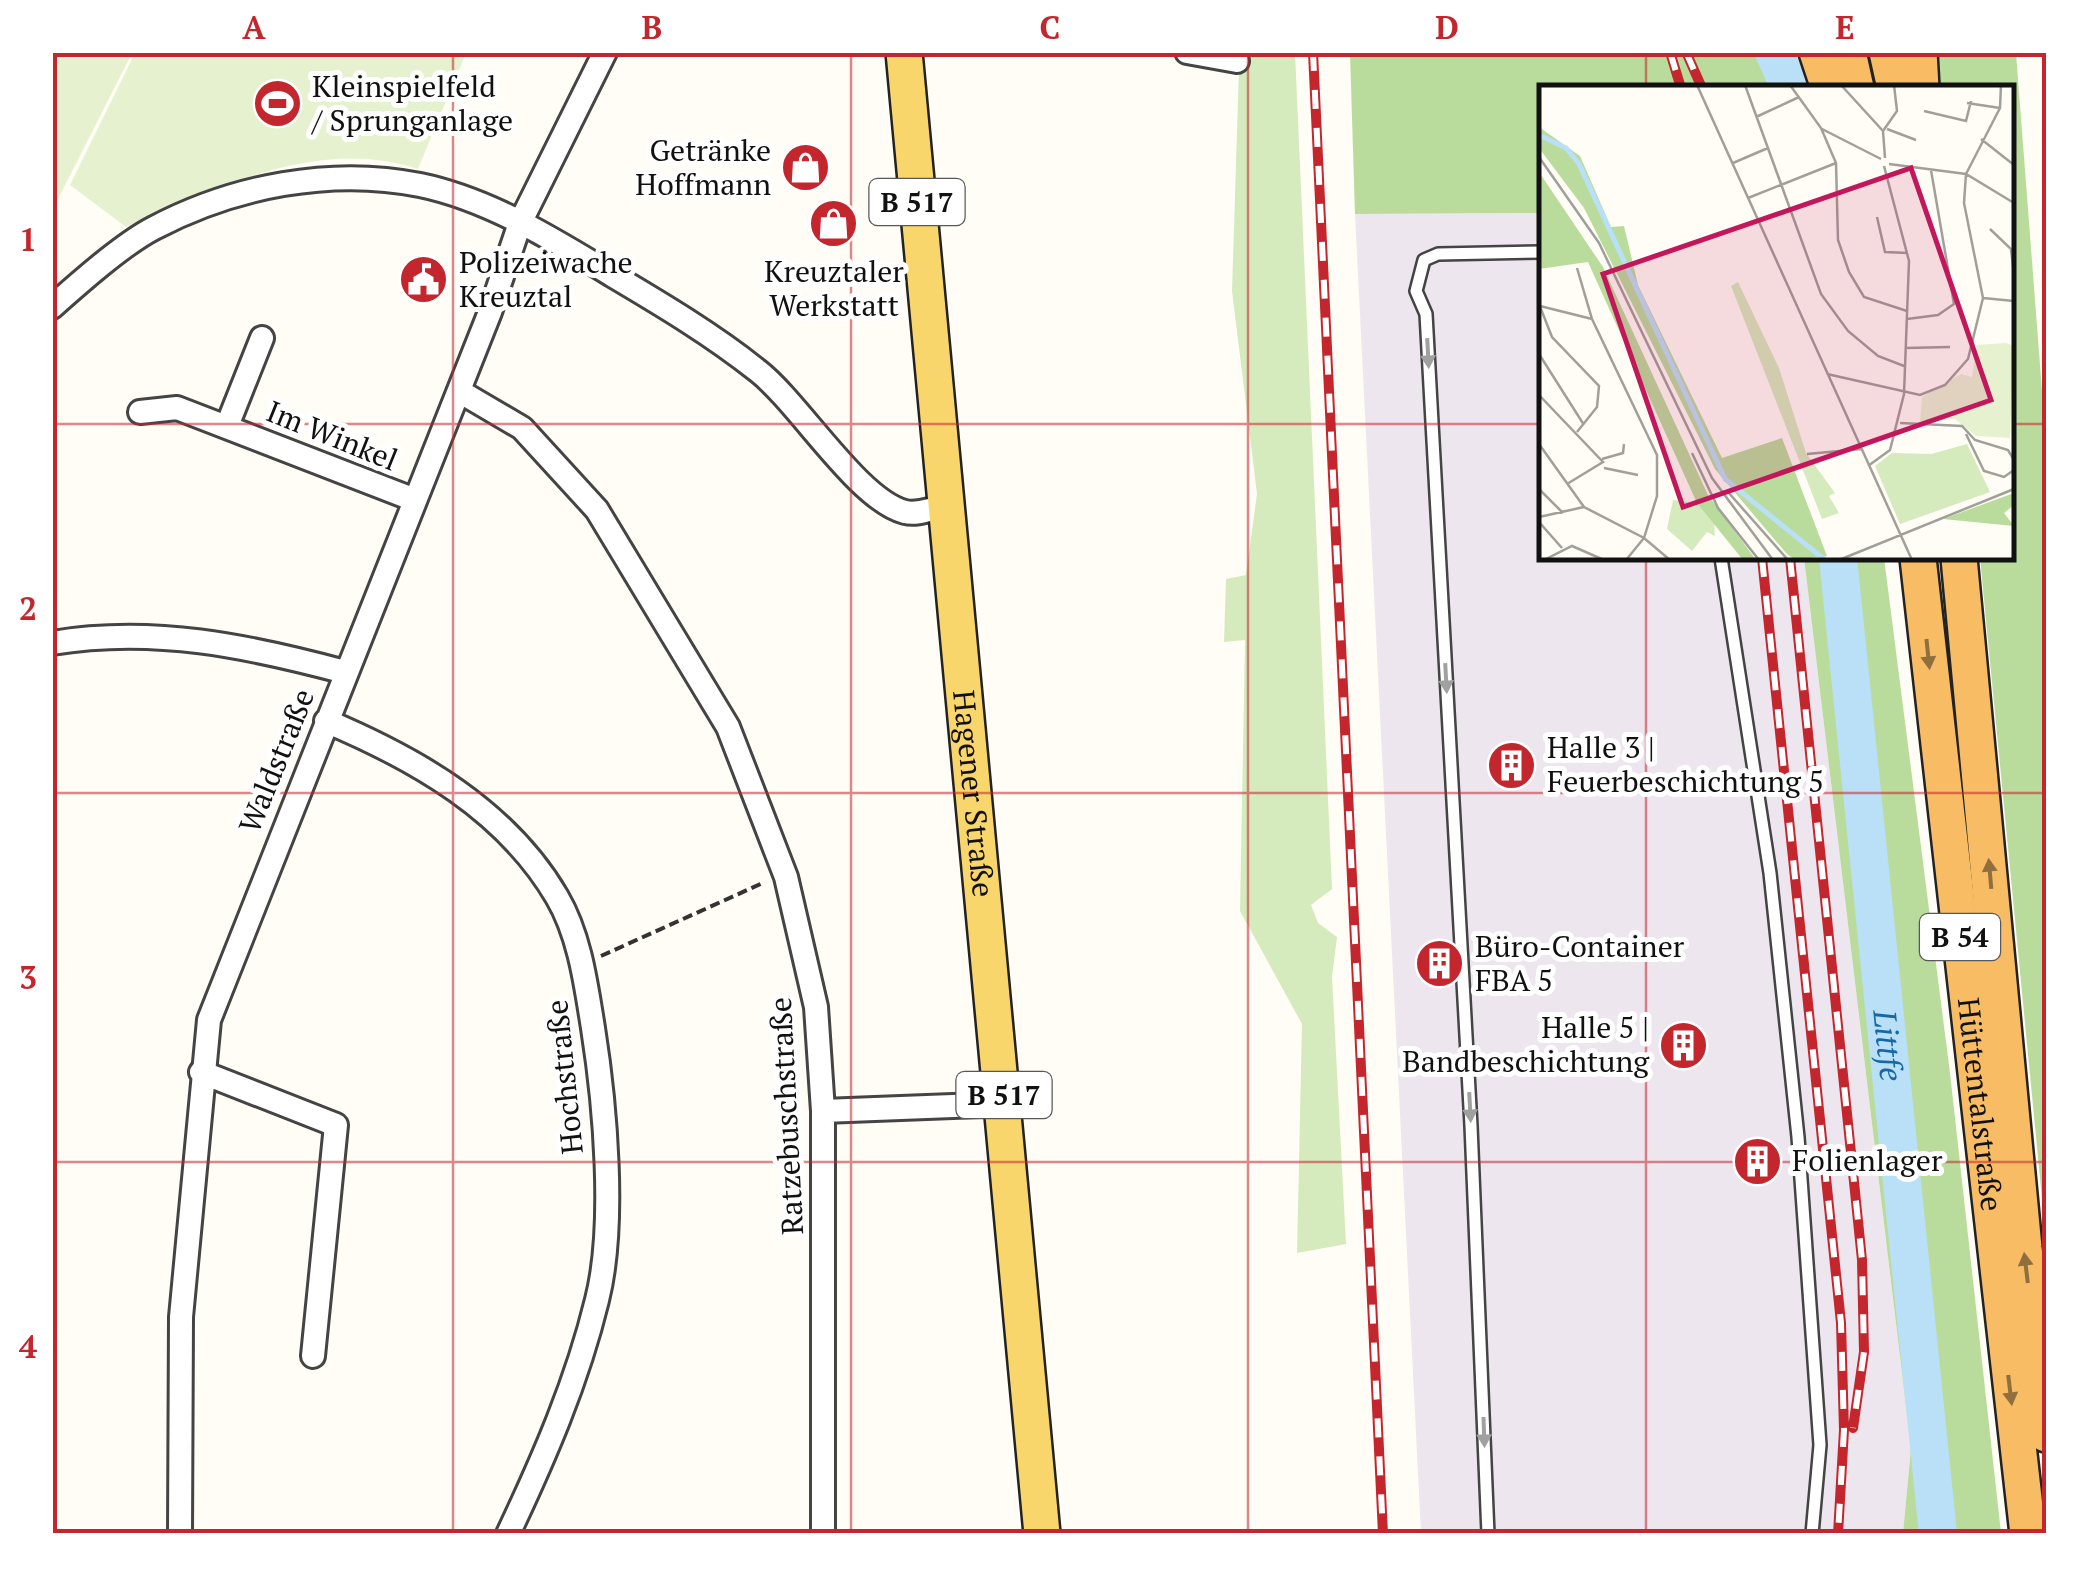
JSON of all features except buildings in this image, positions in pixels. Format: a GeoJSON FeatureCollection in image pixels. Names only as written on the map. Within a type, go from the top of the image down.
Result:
{"type":"FeatureCollection","features":[{"type":"Feature","properties":{"kind":"highway"},"geometry":{"type":"LineString","coordinates":[[1817,52],[1828,85]]}},
{"type":"Feature","properties":{"kind":"highway"},"geometry":{"type":"LineString","coordinates":[[1848,52],[1855,85]]}},
{"type":"Feature","properties":{"kind":"highway"},"geometry":{"type":"LineString","coordinates":[[1887,52],[1893,85]]}},
{"type":"Feature","properties":{"kind":"highway"},"geometry":{"type":"LineString","coordinates":[[1918,52],[1921,85]]}},
{"type":"Feature","properties":{"kind":"highway","name":"Hüttentalstraße"},"geometry":{"type":"LineString","coordinates":[[1918,560],[2028,1534]]}},
{"type":"Feature","properties":{"kind":"highway","name":"Hüttentalstraße"},"geometry":{"type":"LineString","coordinates":[[1959,560],[2024,1248],[2046,1434]]}},
{"type":"Feature","properties":{"kind":"main road","name":"Hagener Straße"},"geometry":{"type":"LineString","coordinates":[[904,52],[943,507],[1005,1104],[1042,1534]]}},
{"type":"Feature","properties":{"kind":"street","name":"Waldstraße"},"geometry":{"type":"LineString","coordinates":[[180,1534],[180,1317],[209,1020],[223,976],[459,391],[520,224],[604,53]]}},
{"type":"Feature","properties":{"kind":"street"},"geometry":{"type":"LineString","coordinates":[[1189,53],[1236,61]]}},
{"type":"Feature","properties":{"kind":"street"},"geometry":{"type":"LineString","coordinates":[[52,307],[153,228],[251,190],[336,177],[375,178],[423,186],[520,224],[662,305],[760,372],[862,482],[891,506],[914,513],[943,507]]}},
{"type":"Feature","properties":{"kind":"street","name":"Im Winkel"},"geometry":{"type":"LineString","coordinates":[[227,426],[262,338]]}},
{"type":"Feature","properties":{"kind":"street","name":"Ratzebuschstraße"},"geometry":{"type":"LineString","coordinates":[[459,391],[522,428],[596,510],[728,728],[786,877],[816,1007],[823,1111],[823,1534]]}},
{"type":"Feature","properties":{"kind":"street","name":"Im Winkel"},"geometry":{"type":"LineString","coordinates":[[140,412],[177,408],[414,500]]}},
{"type":"Feature","properties":{"kind":"street"},"geometry":{"type":"LineString","coordinates":[[52,643],[142,633],[268,651],[345,672]]}},
{"type":"Feature","properties":{"kind":"street","name":"Hochstraße"},"geometry":{"type":"LineString","coordinates":[[326,721],[377,742],[456,788],[511,838],[558,898],[583,965],[601,1079],[605,1235],[598,1297],[558,1428],[508,1534]]}},
{"type":"Feature","properties":{"kind":"street"},"geometry":{"type":"LineString","coordinates":[[201,1072],[336,1125],[313,1356]]}},
{"type":"Feature","properties":{"kind":"street"},"geometry":{"type":"LineString","coordinates":[[823,1111],[1005,1104]]}},
{"type":"Feature","properties":{"kind":"lane"},"geometry":{"type":"LineString","coordinates":[[1488,1534],[1472,1145],[1426,314],[1416,292],[1424,260],[1438,254],[1539,252]]}},
{"type":"Feature","properties":{"kind":"lane"},"geometry":{"type":"LineString","coordinates":[[1722,560],[1770,873],[1798,1137],[1820,1445],[1812,1534]]}},
{"type":"Feature","properties":{"kind":"path"},"geometry":{"type":"LineString","coordinates":[[583,965],[766,882]]}},
{"type":"Feature","properties":{"kind":"shaded area"},"geometry":{"type":"Polygon","coordinates":[[[1539,213],[1539,560],[1804,560],[1911,1448],[1903,1533],[1421,1533],[1355,214],[1539,213]]]}},
{"type":"Feature","properties":{"kind":"green space"},"geometry":{"type":"Polygon","coordinates":[[[52,53],[132,53],[53,209],[52,53]]]}},
{"type":"Feature","properties":{"kind":"green space","name":"Kleinspielfeld / Sprunganlage"},"geometry":{"type":"Polygon","coordinates":[[[135,53],[466,53],[418,169],[381,160],[306,163],[232,183],[126,227],[70,185],[135,53]]]}},
{"type":"Feature","properties":{"kind":"green space"},"geometry":{"type":"Polygon","coordinates":[[[1215,53],[1295,53],[1332,889],[1311,905],[1318,923],[1337,937],[1332,977],[1346,1244],[1297,1253],[1302,1024],[1240,911],[1245,640],[1224,642],[1226,579],[1246,575],[1257,494],[1232,291],[1239,69],[1215,53]]]}},
{"type":"Feature","properties":{"kind":"green space"},"geometry":{"type":"Polygon","coordinates":[[[1350,53],[1794,53],[1804,85],[1539,85],[1539,213],[1355,214],[1350,53]]]}},
{"type":"Feature","properties":{"kind":"green space"},"geometry":{"type":"Polygon","coordinates":[[[1930,53],[2016,53],[2046,443],[2046,1240],[1980,560],[2014,560],[2014,85],[1934,85],[1930,53]]]}},
{"type":"Feature","properties":{"kind":"green space"},"geometry":{"type":"Polygon","coordinates":[[[1804,560],[1884,560],[1950,1073],[2001,1533],[1903,1533],[1911,1448],[1804,560]]]}},
{"type":"Feature","properties":{"kind":"waterway","name":"Littfe"},"geometry":{"type":"LineString","coordinates":[[1774,52],[1789,85]]}},
{"type":"Feature","properties":{"kind":"waterway","name":"Littfe"},"geometry":{"type":"LineString","coordinates":[[1838,560],[1938,1534]]}},
{"type":"Feature","properties":{"kind":"railway"},"geometry":{"type":"LineString","coordinates":[[1313,52],[1383,1534]]}},
{"type":"Feature","properties":{"kind":"railway"},"geometry":{"type":"LineString","coordinates":[[1670,52],[1680,85]]}},
{"type":"Feature","properties":{"kind":"railway"},"geometry":{"type":"LineString","coordinates":[[1686,52],[1701,85]]}},
{"type":"Feature","properties":{"kind":"railway"},"geometry":{"type":"LineString","coordinates":[[1762,560],[1841,1323],[1844,1430],[1838,1534]]}},
{"type":"Feature","properties":{"kind":"railway"},"geometry":{"type":"LineString","coordinates":[[1790,560],[1862,1260],[1864,1352],[1853,1428]]}},
{"type":"Feature","properties":{"kind":"place","name":"Kleinspielfeld / Sprunganlage"},"geometry":{"type":"Point","coordinates":[277,104]}},
{"type":"Feature","properties":{"kind":"place","name":"Getränke Hoffmann"},"geometry":{"type":"Point","coordinates":[806,168]}},
{"type":"Feature","properties":{"kind":"place","name":"Kreuztaler Werkstatt"},"geometry":{"type":"Point","coordinates":[834,223]}},
{"type":"Feature","properties":{"kind":"place","name":"Polizeiwache Kreuztal"},"geometry":{"type":"Point","coordinates":[424,280]}},
{"type":"Feature","properties":{"kind":"place","name":"Halle 3 | Feuerbeschichtung 5"},"geometry":{"type":"Point","coordinates":[1512,765]}},
{"type":"Feature","properties":{"kind":"place","name":"Büro-Container FBA 5"},"geometry":{"type":"Point","coordinates":[1440,964]}},
{"type":"Feature","properties":{"kind":"place","name":"Halle 5 | Bandbeschichtung"},"geometry":{"type":"Point","coordinates":[1684,1045]}},
{"type":"Feature","properties":{"kind":"place","name":"Folienlager"},"geometry":{"type":"Point","coordinates":[1757,1161]}}]}
